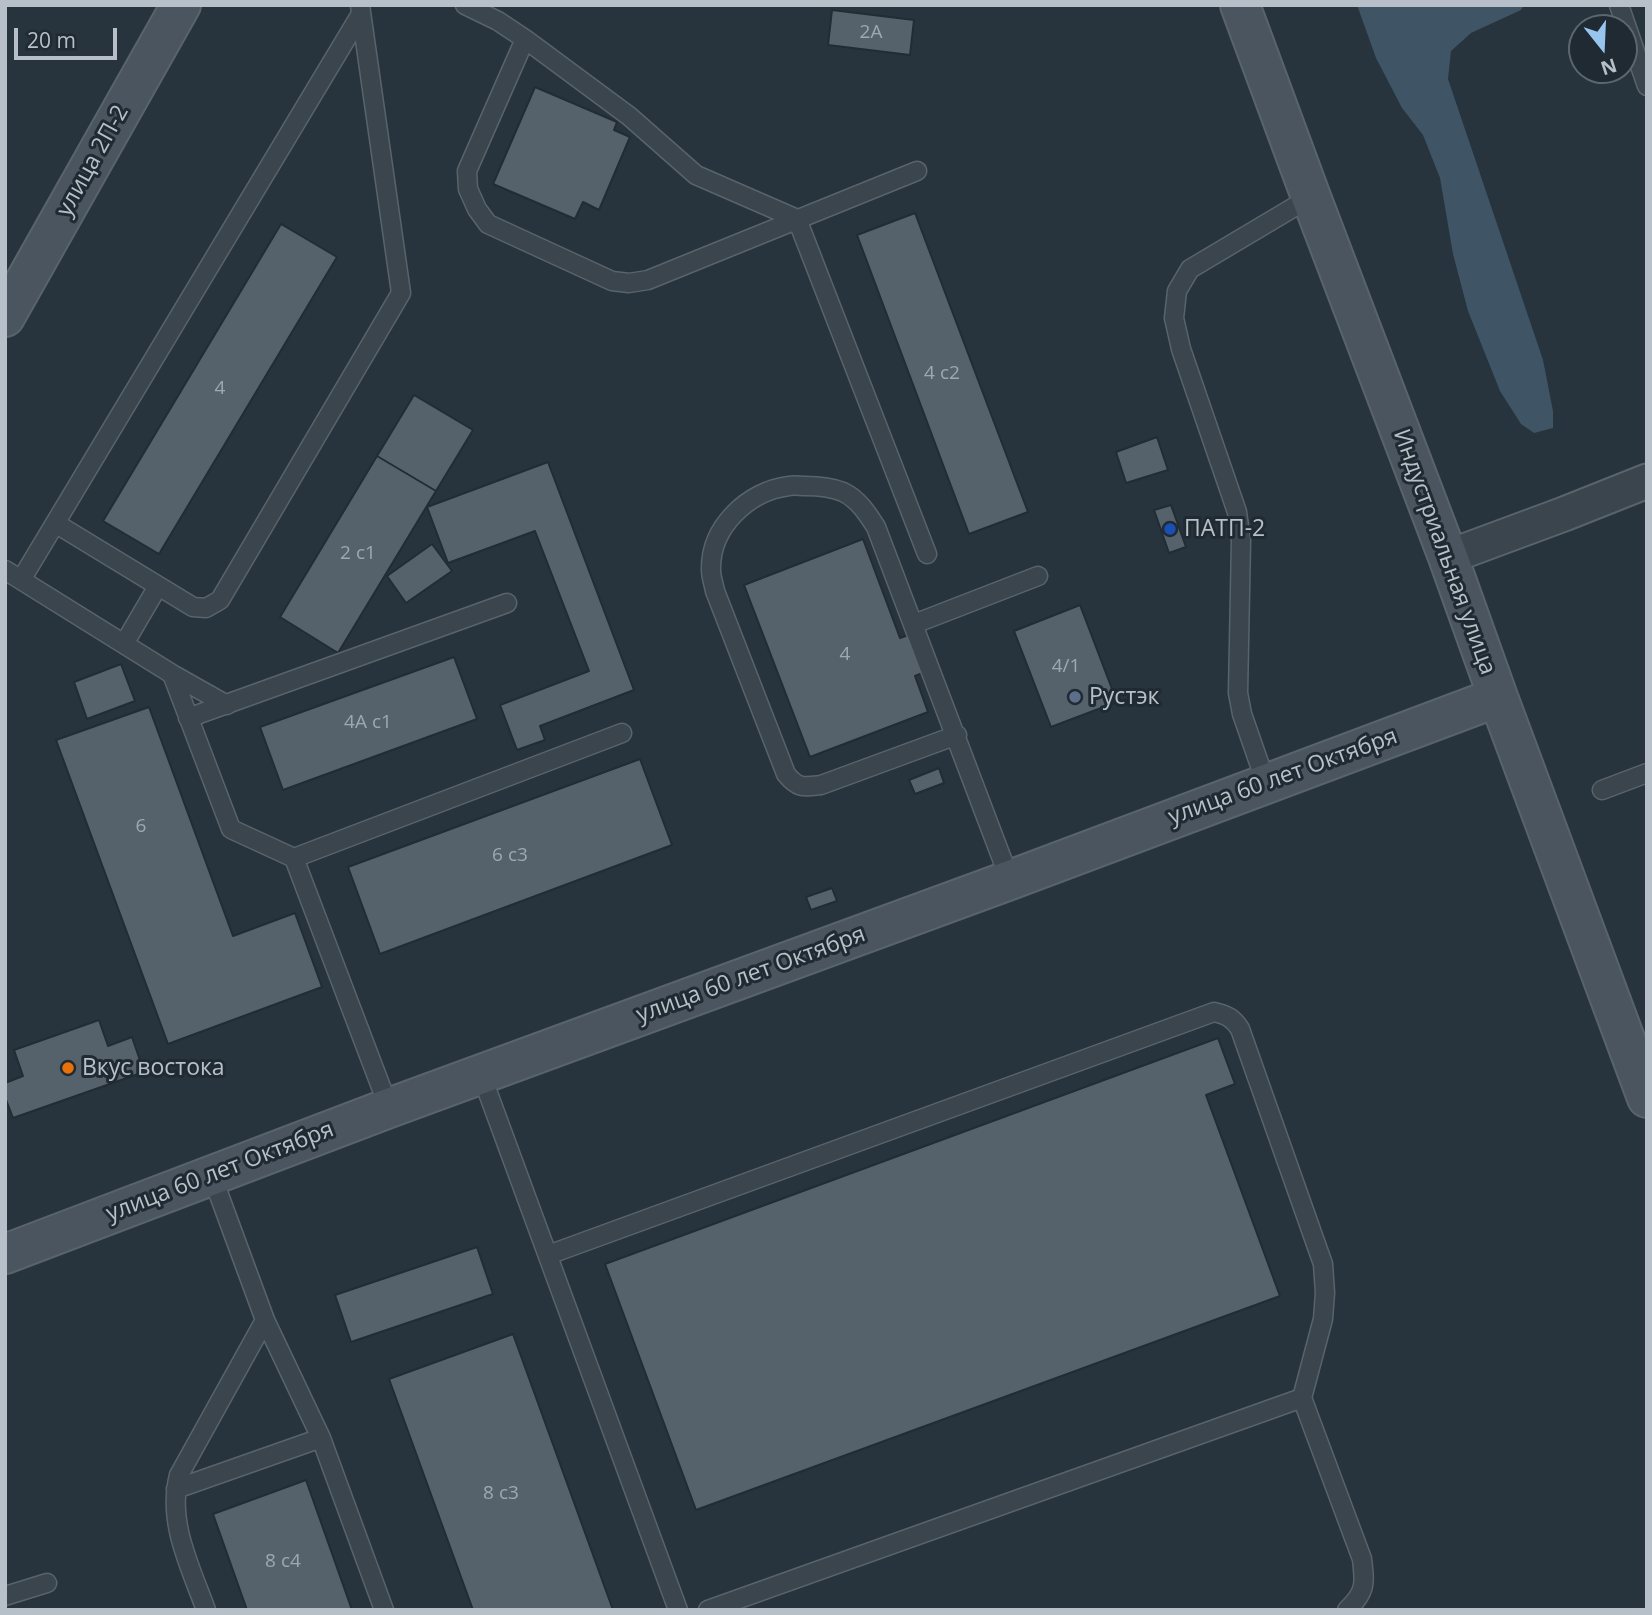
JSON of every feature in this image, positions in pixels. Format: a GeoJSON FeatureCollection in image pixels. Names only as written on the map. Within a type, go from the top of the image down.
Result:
{"type":"FeatureCollection","features":[{"type":"Feature","properties":{"kind":"main road","name":"улица 2П-2"},"geometry":{"type":"LineString","coordinates":[[5,317],[181,5]]}},
{"type":"Feature","properties":{"kind":"main road","name":"Индустриальная улица"},"geometry":{"type":"LineString","coordinates":[[1240,5],[1448,557],[1647,1098]]}},
{"type":"Feature","properties":{"kind":"main road","name":"улица 60 лет Октября"},"geometry":{"type":"LineString","coordinates":[[5,1254],[389,1108],[1498,698]]}},
{"type":"Feature","properties":{"kind":"street"},"geometry":{"type":"LineString","coordinates":[[1448,557],[1647,481]]}},
{"type":"Feature","properties":{"kind":"lane"},"geometry":{"type":"LineString","coordinates":[[465,5],[498,21],[525,39],[629,116],[696,175],[797,219],[927,554]]}},
{"type":"Feature","properties":{"kind":"lane"},"geometry":{"type":"LineString","coordinates":[[1619,5],[1647,86]]}},
{"type":"Feature","properties":{"kind":"lane"},"geometry":{"type":"LineString","coordinates":[[21,580],[361,10]]}},
{"type":"Feature","properties":{"kind":"lane"},"geometry":{"type":"LineString","coordinates":[[55,523],[193,607],[206,608],[220,600],[401,293],[361,10]]}},
{"type":"Feature","properties":{"kind":"lane"},"geometry":{"type":"LineString","coordinates":[[525,39],[467,171],[468,189],[477,209],[488,224],[612,281],[629,283],[648,280],[917,172]]}},
{"type":"Feature","properties":{"kind":"lane"},"geometry":{"type":"LineString","coordinates":[[1266,783],[1242,714],[1238,693],[1241,541],[1237,512],[1181,349],[1174,318],[1177,291],[1190,270],[1311,197]]}},
{"type":"Feature","properties":{"kind":"lane"},"geometry":{"type":"LineString","coordinates":[[957,735],[821,786],[806,787],[794,784],[786,774],[715,592],[711,570],[713,550],[721,530],[737,510],[759,495],[788,486],[820,486],[843,492],[863,507],[876,527],[957,735],[1010,880]]}},
{"type":"Feature","properties":{"kind":"lane"},"geometry":{"type":"LineString","coordinates":[[5,570],[227,705]]}},
{"type":"Feature","properties":{"kind":"lane"},"geometry":{"type":"LineString","coordinates":[[914,624],[1038,576]]}},
{"type":"Feature","properties":{"kind":"lane"},"geometry":{"type":"LineString","coordinates":[[124,644],[158,586]]}},
{"type":"Feature","properties":{"kind":"lane"},"geometry":{"type":"LineString","coordinates":[[188,718],[508,603]]}},
{"type":"Feature","properties":{"kind":"lane"},"geometry":{"type":"LineString","coordinates":[[172,674],[231,829],[294,858],[389,1108]]}},
{"type":"Feature","properties":{"kind":"lane"},"geometry":{"type":"LineString","coordinates":[[294,858],[622,733]]}},
{"type":"Feature","properties":{"kind":"lane"},"geometry":{"type":"LineString","coordinates":[[1602,790],[1647,773]]}},
{"type":"Feature","properties":{"kind":"lane"},"geometry":{"type":"LineString","coordinates":[[548,1255],[1214,1012],[1226,1014],[1240,1029],[1323,1264],[1324,1319],[1303,1398],[1363,1559],[1364,1580],[1360,1598],[1347,1610]]}},
{"type":"Feature","properties":{"kind":"lane"},"geometry":{"type":"LineString","coordinates":[[481,1074],[678,1610]]}},
{"type":"Feature","properties":{"kind":"lane"},"geometry":{"type":"LineString","coordinates":[[212,1175],[265,1321],[321,1438],[384,1610]]}},
{"type":"Feature","properties":{"kind":"lane"},"geometry":{"type":"LineString","coordinates":[[206,1610],[180,1539],[176,1517],[176,1489],[179,1475],[265,1321]]}},
{"type":"Feature","properties":{"kind":"lane"},"geometry":{"type":"LineString","coordinates":[[708,1610],[1303,1398]]}},
{"type":"Feature","properties":{"kind":"lane"},"geometry":{"type":"LineString","coordinates":[[176,1489],[321,1438]]}},
{"type":"Feature","properties":{"kind":"lane"},"geometry":{"type":"LineString","coordinates":[[5,1596],[47,1583]]}},
{"type":"Feature","properties":{"kind":"water"},"geometry":{"type":"Polygon","coordinates":[[[1357,5],[1524,5],[1521,10],[1471,33],[1451,51],[1448,79],[1543,360],[1553,411],[1553,428],[1534,433],[1521,424],[1500,391],[1468,311],[1453,254],[1440,178],[1423,135],[1402,108],[1376,58],[1357,5]]]}},
{"type":"Feature","properties":{"kind":"building"},"geometry":{"type":"Polygon","coordinates":[[[832,10],[914,20],[910,55],[828,45],[832,10]]]}},
{"type":"Feature","properties":{"kind":"building"},"geometry":{"type":"Polygon","coordinates":[[[535,87],[617,122],[614,130],[630,137],[599,210],[583,202],[575,219],[493,184],[535,87]]]}},
{"type":"Feature","properties":{"kind":"building"},"geometry":{"type":"Polygon","coordinates":[[[915,213],[1028,512],[969,534],[857,235],[915,213]]]}},
{"type":"Feature","properties":{"kind":"building"},"geometry":{"type":"Polygon","coordinates":[[[281,224],[337,257],[159,554],[103,521],[281,224]]]}},
{"type":"Feature","properties":{"kind":"building"},"geometry":{"type":"Polygon","coordinates":[[[414,395],[473,430],[436,491],[377,456],[414,395]]]}},
{"type":"Feature","properties":{"kind":"building"},"geometry":{"type":"Polygon","coordinates":[[[1157,437],[1168,470],[1126,483],[1116,452],[1157,437]]]}},
{"type":"Feature","properties":{"kind":"building"},"geometry":{"type":"Polygon","coordinates":[[[377,456],[436,491],[338,653],[280,617],[377,456]]]}},
{"type":"Feature","properties":{"kind":"building"},"geometry":{"type":"Polygon","coordinates":[[[548,462],[634,690],[540,726],[545,740],[517,750],[500,705],[589,671],[535,531],[448,563],[427,507],[548,462]]]}},
{"type":"Feature","properties":{"kind":"building"},"geometry":{"type":"Polygon","coordinates":[[[1171,505],[1186,547],[1169,553],[1154,510],[1171,505]]]}},
{"type":"Feature","properties":{"kind":"building"},"geometry":{"type":"Polygon","coordinates":[[[863,539],[900,638],[911,634],[925,672],[915,676],[928,712],[810,757],[744,585],[863,539]]]}},
{"type":"Feature","properties":{"kind":"building"},"geometry":{"type":"Polygon","coordinates":[[[432,544],[452,571],[406,603],[387,576],[432,544]]]}},
{"type":"Feature","properties":{"kind":"building"},"geometry":{"type":"Polygon","coordinates":[[[1080,605],[1117,702],[1051,727],[1014,631],[1080,605]]]}},
{"type":"Feature","properties":{"kind":"building"},"geometry":{"type":"Polygon","coordinates":[[[454,657],[477,719],[283,790],[260,727],[454,657]]]}},
{"type":"Feature","properties":{"kind":"building"},"geometry":{"type":"Polygon","coordinates":[[[121,664],[135,701],[87,719],[74,682],[121,664]]]}},
{"type":"Feature","properties":{"kind":"building"},"geometry":{"type":"Polygon","coordinates":[[[149,707],[233,936],[295,913],[322,987],[168,1044],[56,740],[149,707]]]}},
{"type":"Feature","properties":{"kind":"building"},"geometry":{"type":"Polygon","coordinates":[[[640,759],[672,845],[380,954],[348,867],[640,759]]]}},
{"type":"Feature","properties":{"kind":"building"},"geometry":{"type":"Polygon","coordinates":[[[939,768],[944,783],[915,794],[909,780],[939,768]]]}},
{"type":"Feature","properties":{"kind":"building"},"geometry":{"type":"Polygon","coordinates":[[[832,888],[837,901],[811,910],[806,897],[832,888]]]}},
{"type":"Feature","properties":{"kind":"building"},"geometry":{"type":"Polygon","coordinates":[[[99,1020],[108,1046],[132,1037],[144,1072],[13,1118],[5,1097],[5,1083],[23,1076],[14,1050],[99,1020]]]}},
{"type":"Feature","properties":{"kind":"building"},"geometry":{"type":"Polygon","coordinates":[[[1218,1038],[1235,1084],[1206,1095],[1280,1296],[696,1510],[605,1264],[1218,1038]]]}},
{"type":"Feature","properties":{"kind":"building"},"geometry":{"type":"Polygon","coordinates":[[[477,1247],[493,1294],[351,1342],[335,1295],[477,1247]]]}},
{"type":"Feature","properties":{"kind":"building"},"geometry":{"type":"Polygon","coordinates":[[[513,1334],[613,1610],[473,1610],[389,1379],[513,1334]]]}},
{"type":"Feature","properties":{"kind":"building"},"geometry":{"type":"Polygon","coordinates":[[[306,1480],[352,1610],[247,1610],[213,1514],[306,1480]]]}},
{"type":"Feature","properties":{"kind":"place","name":"ПАТП-2"},"geometry":{"type":"Point","coordinates":[1170,529]}},
{"type":"Feature","properties":{"kind":"place","name":"Рустэк"},"geometry":{"type":"Point","coordinates":[1075,697]}},
{"type":"Feature","properties":{"kind":"place","name":"Вкус востока"},"geometry":{"type":"Point","coordinates":[68,1068]}}]}
